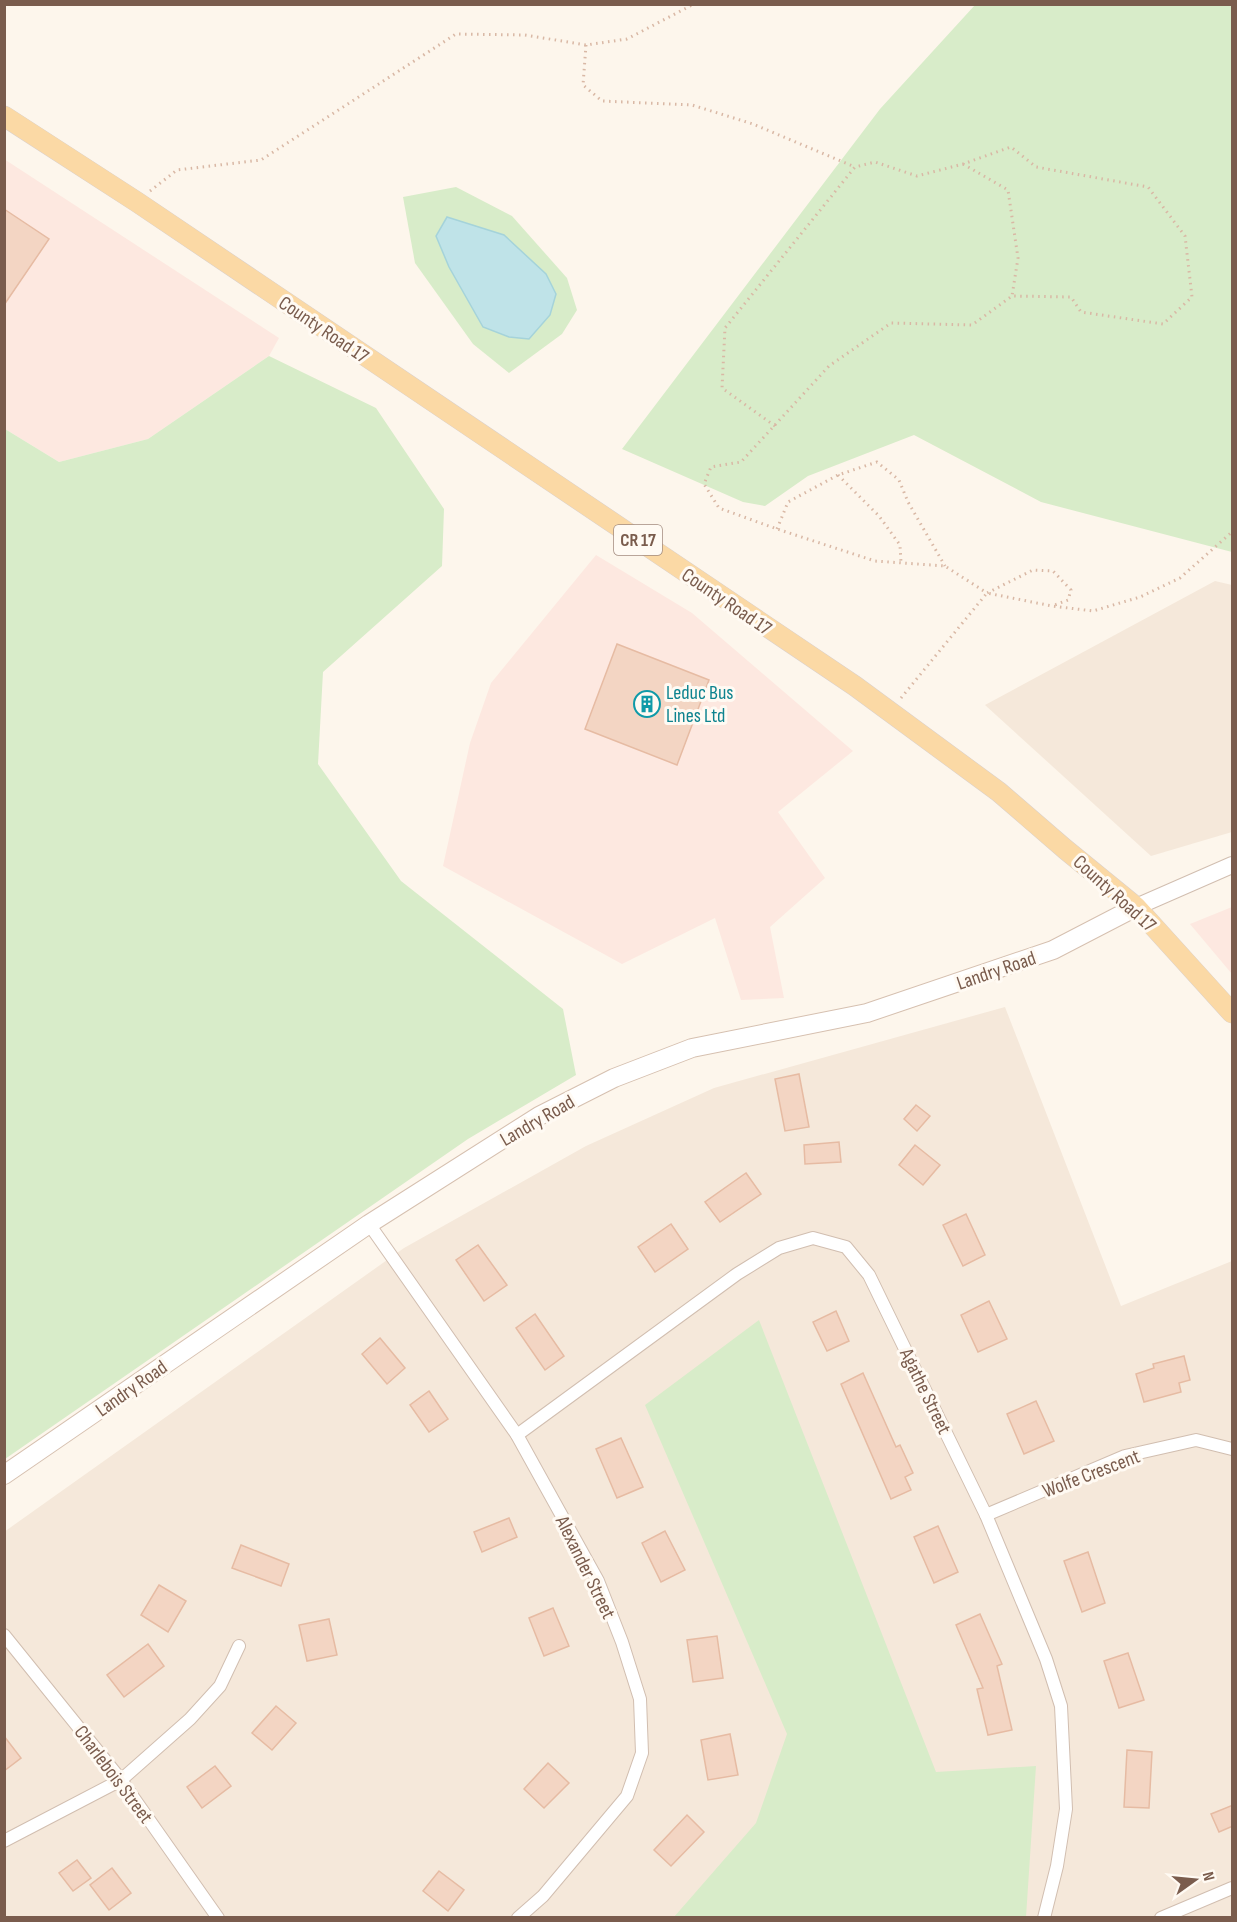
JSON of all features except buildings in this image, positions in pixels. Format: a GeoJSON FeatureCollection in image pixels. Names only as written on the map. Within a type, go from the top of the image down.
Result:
{"type":"FeatureCollection","features":[{"type":"Feature","properties":{"kind":"main road","name":"County Road 17"},"geometry":{"type":"LineString","coordinates":[[4,116],[137,202],[889,711],[999,792],[1136,908],[1233,1013]]}},
{"type":"Feature","properties":{"kind":"main road","name":"Landry Road"},"geometry":{"type":"LineString","coordinates":[[4,1475],[369,1224],[539,1116],[614,1078],[692,1048],[867,1014],[1053,950],[1136,908]]}},
{"type":"Feature","properties":{"kind":"street"},"geometry":{"type":"LineString","coordinates":[[1136,908],[1233,865]]}},
{"type":"Feature","properties":{"kind":"street","name":"Alexander Street"},"geometry":{"type":"LineString","coordinates":[[369,1224],[517,1435],[598,1581],[622,1642],[640,1699],[642,1753],[627,1796],[543,1896],[518,1917]]}},
{"type":"Feature","properties":{"kind":"street","name":"Agathe Street"},"geometry":{"type":"LineString","coordinates":[[517,1435],[737,1274],[779,1248],[813,1238],[846,1247],[869,1275],[986,1515],[1046,1659],[1061,1706],[1066,1809],[1057,1866],[1044,1917]]}},
{"type":"Feature","properties":{"kind":"street","name":"Wolfe Crescent"},"geometry":{"type":"LineString","coordinates":[[986,1515],[1125,1456],[1196,1440],[1233,1449]]}},
{"type":"Feature","properties":{"kind":"street","name":"Charlebois Street"},"geometry":{"type":"LineString","coordinates":[[4,1635],[121,1780],[218,1917]]}},
{"type":"Feature","properties":{"kind":"street"},"geometry":{"type":"LineString","coordinates":[[4,1840],[121,1780],[190,1719],[220,1686],[239,1646]]}},
{"type":"Feature","properties":{"kind":"street"},"geometry":{"type":"LineString","coordinates":[[1161,1917],[1233,1888]]}},
{"type":"Feature","properties":{"kind":"path"},"geometry":{"type":"LineString","coordinates":[[137,202],[177,170],[261,160],[456,34],[525,35],[586,45],[627,39],[694,4]]}},
{"type":"Feature","properties":{"kind":"path"},"geometry":{"type":"LineString","coordinates":[[586,45],[583,85],[602,101],[692,105],[753,124],[855,167],[875,162],[917,176],[963,164],[1011,147],[1036,167],[1148,188],[1185,236],[1192,297],[1163,324],[1081,312],[1071,297],[1012,296],[972,325],[891,323],[829,366],[741,462],[711,467],[704,484],[719,508],[777,529],[875,561],[945,566]]}},
{"type":"Feature","properties":{"kind":"path"},"geometry":{"type":"LineString","coordinates":[[963,164],[1008,190],[1018,258],[1012,296]]}},
{"type":"Feature","properties":{"kind":"path"},"geometry":{"type":"LineString","coordinates":[[775,426],[722,388],[725,328],[855,167]]}},
{"type":"Feature","properties":{"kind":"path"},"geometry":{"type":"LineString","coordinates":[[777,529],[788,502],[838,475],[877,462],[899,480],[908,502],[945,566],[987,593],[1052,606],[1093,611],[1140,597],[1180,578],[1233,532]]}},
{"type":"Feature","properties":{"kind":"path"},"geometry":{"type":"LineString","coordinates":[[838,475],[879,516],[900,544],[901,563]]}},
{"type":"Feature","properties":{"kind":"path"},"geometry":{"type":"LineString","coordinates":[[889,711],[987,593],[1033,570],[1053,571],[1071,590],[1068,600],[1052,606]]}},
{"type":"Feature","properties":{"kind":"shaded area"},"geometry":{"type":"Polygon","coordinates":[[[4,159],[279,338],[269,356],[148,439],[59,462],[5,429],[4,159]]]}},
{"type":"Feature","properties":{"kind":"shaded area"},"geometry":{"type":"Polygon","coordinates":[[[596,555],[692,613],[853,751],[778,812],[825,878],[770,927],[784,998],[741,1000],[715,918],[622,964],[443,866],[470,743],[491,683],[596,555]]]}},
{"type":"Feature","properties":{"kind":"shaded area"},"geometry":{"type":"Polygon","coordinates":[[[1215,581],[1232,585],[1232,832],[1151,856],[985,705],[1215,581]]]}},
{"type":"Feature","properties":{"kind":"shaded area"},"geometry":{"type":"Polygon","coordinates":[[[1232,907],[1232,974],[1190,924],[1232,907]]]}},
{"type":"Feature","properties":{"kind":"shaded area"},"geometry":{"type":"Polygon","coordinates":[[[1005,1007],[1121,1306],[1232,1261],[1232,1917],[5,1917],[4,1532],[404,1248],[586,1146],[714,1088],[1005,1007]]]}},
{"type":"Feature","properties":{"kind":"green space"},"geometry":{"type":"Polygon","coordinates":[[[975,5],[1232,5],[1232,552],[1041,502],[914,435],[808,476],[765,506],[743,502],[622,449],[880,109],[975,5]]]}},
{"type":"Feature","properties":{"kind":"green space"},"geometry":{"type":"Polygon","coordinates":[[[456,187],[512,216],[567,278],[577,310],[562,334],[509,373],[473,344],[415,263],[403,197],[456,187]]]}},
{"type":"Feature","properties":{"kind":"green space"},"geometry":{"type":"Polygon","coordinates":[[[269,356],[376,408],[444,509],[442,566],[323,672],[318,764],[401,881],[563,1009],[576,1075],[468,1139],[5,1459],[5,429],[59,462],[148,439],[269,356]]]}},
{"type":"Feature","properties":{"kind":"green space"},"geometry":{"type":"Polygon","coordinates":[[[759,1320],[936,1772],[1036,1766],[1026,1917],[674,1917],[756,1823],[787,1734],[645,1405],[759,1320]]]}},
{"type":"Feature","properties":{"kind":"water"},"geometry":{"type":"Polygon","coordinates":[[[447,217],[504,235],[546,274],[556,294],[550,315],[529,339],[509,337],[483,327],[449,267],[436,236],[447,217]]]}},
{"type":"Feature","properties":{"kind":"place","name":"Leduc Bus Lines Ltd"},"geometry":{"type":"Point","coordinates":[647,704]}}]}
